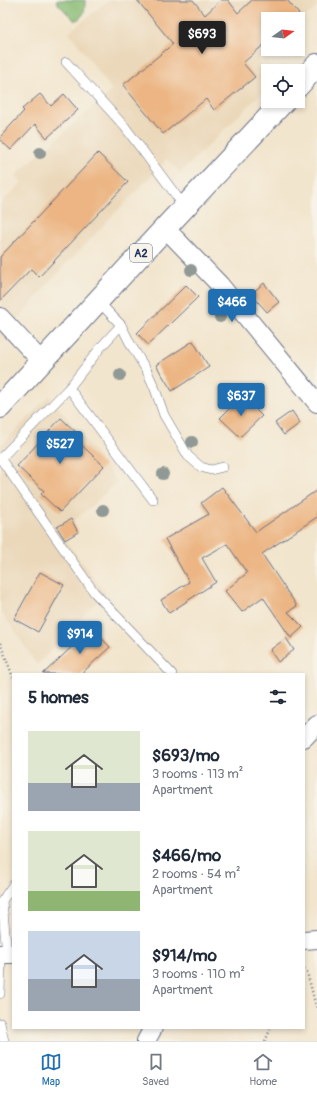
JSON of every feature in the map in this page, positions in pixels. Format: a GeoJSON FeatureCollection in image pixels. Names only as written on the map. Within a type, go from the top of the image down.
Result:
{"type":"FeatureCollection","features":[{"type":"Feature","properties":{"kind":"main road"},"geometry":{"type":"LineString","coordinates":[[305,78],[317,65]]}},
{"type":"Feature","properties":{"kind":"main road","name":"A2"},"geometry":{"type":"LineString","coordinates":[[0,407],[184,206],[277,108]]}},
{"type":"Feature","properties":{"kind":"street"},"geometry":{"type":"LineString","coordinates":[[165,228],[220,285],[317,403]]}},
{"type":"Feature","properties":{"kind":"street"},"geometry":{"type":"LineString","coordinates":[[0,317],[42,362]]}},
{"type":"Feature","properties":{"kind":"street"},"geometry":{"type":"LineString","coordinates":[[305,737],[317,724]]}},
{"type":"Feature","properties":{"kind":"street"},"geometry":{"type":"LineString","coordinates":[[305,940],[317,939]]}},
{"type":"Feature","properties":{"kind":"street"},"geometry":{"type":"LineString","coordinates":[[146,1041],[152,1029]]}},
{"type":"Feature","properties":{"kind":"lane"},"geometry":{"type":"LineString","coordinates":[[66,62],[125,127],[184,206]]}},
{"type":"Feature","properties":{"kind":"lane"},"geometry":{"type":"LineString","coordinates":[[98,301],[121,325],[147,371],[164,415],[188,456],[200,467],[211,470],[223,466]]}},
{"type":"Feature","properties":{"kind":"lane"},"geometry":{"type":"LineString","coordinates":[[121,325],[101,347],[69,388],[0,458],[94,592],[171,673]]}},
{"type":"Feature","properties":{"kind":"lane"},"geometry":{"type":"LineString","coordinates":[[69,388],[153,500]]}},
{"type":"Feature","properties":{"kind":"lane"},"geometry":{"type":"LineString","coordinates":[[0,994],[5,954],[2,901],[12,886]]}},
{"type":"Feature","properties":{"kind":"lane"},"geometry":{"type":"LineString","coordinates":[[0,1023],[4,1041]]}},
{"type":"Feature","properties":{"kind":"path"},"geometry":{"type":"LineString","coordinates":[[0,643],[12,674]]}},
{"type":"Feature","properties":{"kind":"path"},"geometry":{"type":"LineString","coordinates":[[305,970],[307,972],[317,1010]]}},
{"type":"Feature","properties":{"kind":"path"},"geometry":{"type":"LineString","coordinates":[[265,1041],[271,1029]]}},
{"type":"Feature","properties":{"kind":"shaded area"},"geometry":{"type":"Polygon","coordinates":[[[109,0],[314,0],[317,4],[317,7],[305,18],[305,12],[261,12],[261,56],[257,60],[261,64],[261,94],[180,173],[167,159],[51,280],[0,341],[0,204],[22,183],[16,175],[112,90],[69,32],[109,0]]]}},
{"type":"Feature","properties":{"kind":"shaded area"},"geometry":{"type":"Polygon","coordinates":[[[49,396],[118,482],[73,522],[78,532],[65,540],[105,593],[37,665],[0,611],[0,447],[49,396]]]}},
{"type":"Feature","properties":{"kind":"green space"},"geometry":{"type":"Polygon","coordinates":[[[56,0],[85,0],[83,15],[75,21],[58,4],[56,0]]]}},
{"type":"Feature","properties":{"kind":"building"},"geometry":{"type":"Polygon","coordinates":[[[137,0],[193,0],[205,15],[221,0],[228,0],[238,13],[252,0],[287,0],[297,12],[261,12],[261,47],[243,63],[255,77],[214,110],[206,99],[163,134],[123,85],[173,44],[137,0]]]}},
{"type":"Feature","properties":{"kind":"building"},"geometry":{"type":"Polygon","coordinates":[[[40,94],[51,106],[64,94],[78,110],[47,138],[35,124],[11,150],[0,140],[0,137],[24,111],[22,109],[40,94]]]}},
{"type":"Feature","properties":{"kind":"building"},"geometry":{"type":"Polygon","coordinates":[[[98,153],[128,182],[39,277],[31,269],[0,301],[0,257],[98,153]]]}},
{"type":"Feature","properties":{"kind":"building"},"geometry":{"type":"Polygon","coordinates":[[[264,283],[279,302],[267,312],[251,294],[264,283]]]}},
{"type":"Feature","properties":{"kind":"building"},"geometry":{"type":"Polygon","coordinates":[[[186,285],[198,297],[148,345],[137,333],[186,285]]]}},
{"type":"Feature","properties":{"kind":"building"},"geometry":{"type":"Polygon","coordinates":[[[193,341],[209,367],[172,391],[156,365],[193,341]]]}},
{"type":"Feature","properties":{"kind":"building"},"geometry":{"type":"Polygon","coordinates":[[[242,396],[262,416],[240,437],[220,418],[242,396]]]}},
{"type":"Feature","properties":{"kind":"building"},"geometry":{"type":"Polygon","coordinates":[[[292,411],[300,423],[284,435],[275,423],[292,411]]]}},
{"type":"Feature","properties":{"kind":"building"},"geometry":{"type":"Polygon","coordinates":[[[61,418],[79,435],[75,439],[104,466],[60,512],[41,494],[44,491],[17,466],[61,418]]]}},
{"type":"Feature","properties":{"kind":"building"},"geometry":{"type":"Polygon","coordinates":[[[222,487],[256,532],[317,490],[317,517],[262,554],[297,606],[288,612],[303,627],[291,638],[263,597],[242,612],[225,591],[247,573],[227,544],[202,558],[216,582],[169,613],[161,600],[189,582],[165,539],[209,514],[201,503],[222,487]]]}},
{"type":"Feature","properties":{"kind":"building"},"geometry":{"type":"Polygon","coordinates":[[[71,519],[78,532],[65,540],[57,527],[71,519]]]}},
{"type":"Feature","properties":{"kind":"building"},"geometry":{"type":"Polygon","coordinates":[[[40,572],[64,585],[38,632],[14,619],[40,572]]]}},
{"type":"Feature","properties":{"kind":"building"},"geometry":{"type":"Polygon","coordinates":[[[92,628],[110,647],[82,673],[44,673],[92,628]]]}},
{"type":"Feature","properties":{"kind":"building"},"geometry":{"type":"Polygon","coordinates":[[[286,638],[294,650],[278,662],[270,650],[286,638]]]}}]}
